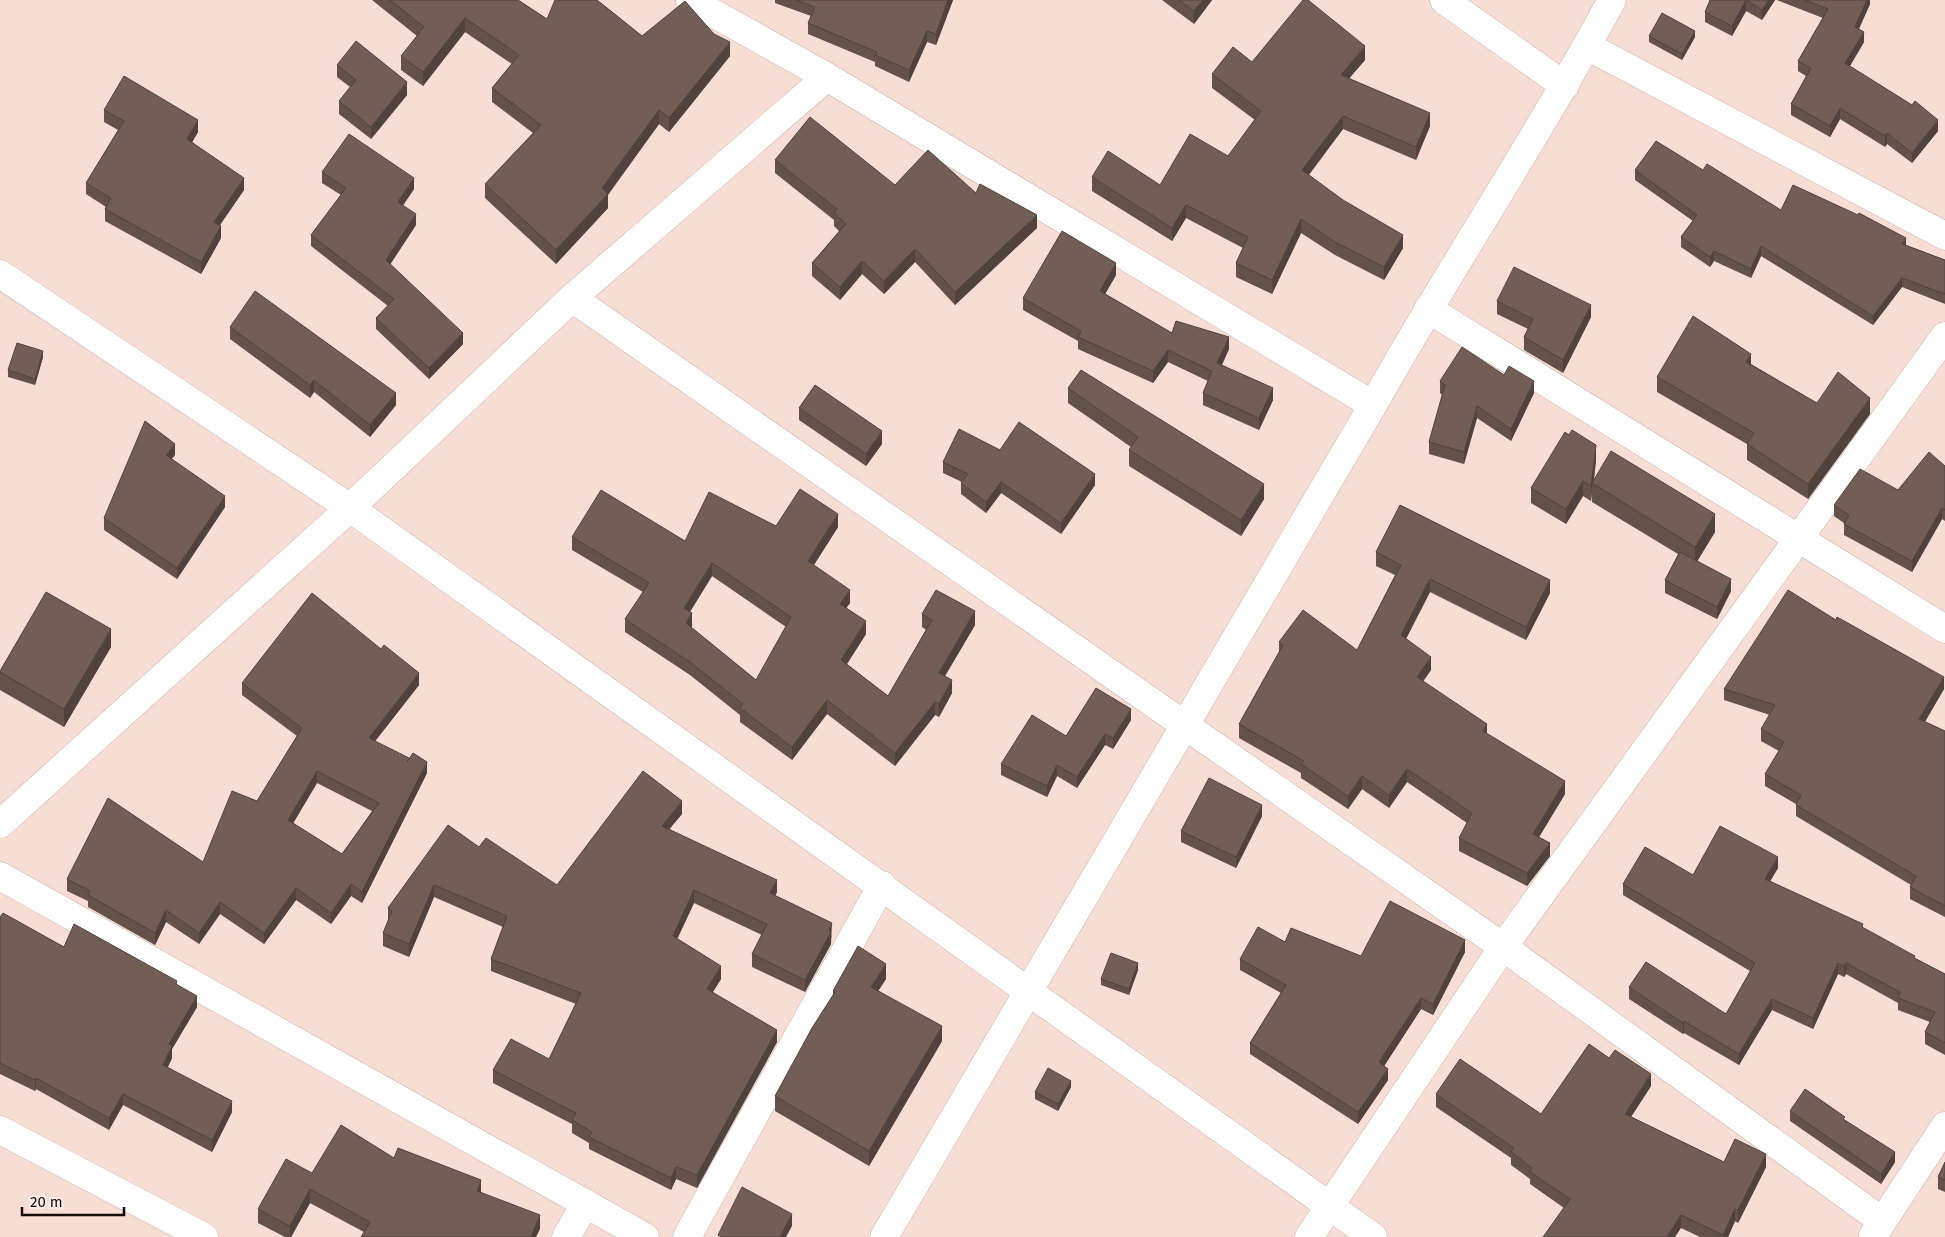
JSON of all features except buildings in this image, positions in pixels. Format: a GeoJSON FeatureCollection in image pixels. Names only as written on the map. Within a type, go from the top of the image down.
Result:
{"type":"FeatureCollection","features":[{"type":"Feature","properties":{"kind":"street"},"geometry":{"type":"LineString","coordinates":[[690,0],[827,78],[1373,405]]}},
{"type":"Feature","properties":{"kind":"street"},"geometry":{"type":"LineString","coordinates":[[1444,0],[1565,86]]}},
{"type":"Feature","properties":{"kind":"street"},"geometry":{"type":"LineString","coordinates":[[884,1237],[1030,991],[1184,724],[1428,309],[1565,86],[1612,0]]}},
{"type":"Feature","properties":{"kind":"street"},"geometry":{"type":"LineString","coordinates":[[1587,46],[1945,236]]}},
{"type":"Feature","properties":{"kind":"street"},"geometry":{"type":"LineString","coordinates":[[0,824],[350,508],[572,298],[827,78]]}},
{"type":"Feature","properties":{"kind":"street"},"geometry":{"type":"LineString","coordinates":[[0,274],[350,508],[1374,1237]]}},
{"type":"Feature","properties":{"kind":"street"},"geometry":{"type":"LineString","coordinates":[[572,298],[1503,947],[1878,1229],[1945,1126]]}},
{"type":"Feature","properties":{"kind":"street"},"geometry":{"type":"LineString","coordinates":[[1428,309],[1945,629]]}},
{"type":"Feature","properties":{"kind":"street"},"geometry":{"type":"LineString","coordinates":[[1309,1237],[1503,947],[1945,336]]}},
{"type":"Feature","properties":{"kind":"street"},"geometry":{"type":"LineString","coordinates":[[0,876],[644,1237]]}},
{"type":"Feature","properties":{"kind":"street"},"geometry":{"type":"LineString","coordinates":[[687,1237],[882,885]]}},
{"type":"Feature","properties":{"kind":"street"},"geometry":{"type":"LineString","coordinates":[[0,1130],[204,1237]]}},
{"type":"Feature","properties":{"kind":"street"},"geometry":{"type":"LineString","coordinates":[[566,1237],[586,1203]]}}]}
